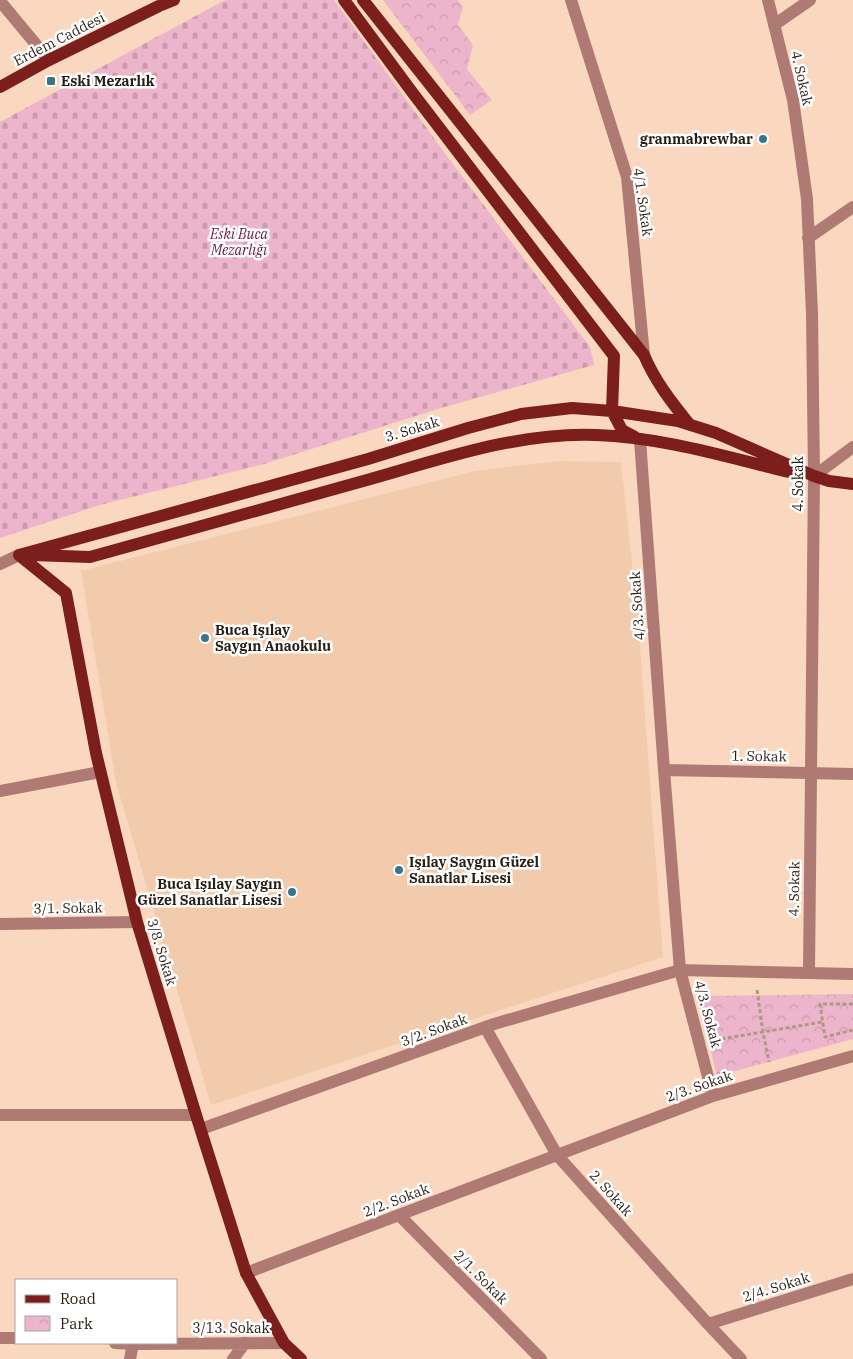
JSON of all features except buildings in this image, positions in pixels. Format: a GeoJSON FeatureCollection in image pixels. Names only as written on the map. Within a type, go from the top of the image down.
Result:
{"type":"FeatureCollection","features":[{"type":"Feature","properties":{"kind":"main road","name":"Erdem Caddesi"},"geometry":{"type":"LineString","coordinates":[[0,87],[160,2],[174,0]]}},
{"type":"Feature","properties":{"kind":"main road"},"geometry":{"type":"LineString","coordinates":[[344,0],[614,356],[612,411],[622,430],[640,440]]}},
{"type":"Feature","properties":{"kind":"main road"},"geometry":{"type":"LineString","coordinates":[[363,0],[644,355],[656,380],[690,425]]}},
{"type":"Feature","properties":{"kind":"main road","name":"3. Sokak"},"geometry":{"type":"LineString","coordinates":[[19,554],[368,459],[468,428],[521,414],[572,408],[612,411],[690,425],[716,433],[814,476],[829,481],[853,484]]}},
{"type":"Feature","properties":{"kind":"main road","name":"3. Sokak"},"geometry":{"type":"LineString","coordinates":[[19,554],[90,557],[460,454],[523,439],[596,435],[640,440],[687,447],[796,474],[814,476]]}},
{"type":"Feature","properties":{"kind":"main road","name":"3/8. Sokak"},"geometry":{"type":"LineString","coordinates":[[19,554],[66,592],[100,772],[137,922],[196,1115],[246,1273],[284,1343],[301,1359]]}},
{"type":"Feature","properties":{"kind":"street","name":"4/1. Sokak"},"geometry":{"type":"LineString","coordinates":[[572,0],[626,177],[644,355]]}},
{"type":"Feature","properties":{"kind":"street","name":"4. Sokak"},"geometry":{"type":"LineString","coordinates":[[768,0],[793,100],[807,199],[812,314],[814,476],[808,973]]}},
{"type":"Feature","properties":{"kind":"street"},"geometry":{"type":"LineString","coordinates":[[774,25],[810,0]]}},
{"type":"Feature","properties":{"kind":"street"},"geometry":{"type":"LineString","coordinates":[[0,1],[49,60]]}},
{"type":"Feature","properties":{"kind":"street"},"geometry":{"type":"LineString","coordinates":[[808,238],[853,207]]}},
{"type":"Feature","properties":{"kind":"street","name":"4/3. Sokak"},"geometry":{"type":"LineString","coordinates":[[640,440],[680,970],[713,1096]]}},
{"type":"Feature","properties":{"kind":"street"},"geometry":{"type":"LineString","coordinates":[[814,476],[853,447]]}},
{"type":"Feature","properties":{"kind":"street","name":"3. Sokak"},"geometry":{"type":"LineString","coordinates":[[0,564],[19,554]]}},
{"type":"Feature","properties":{"kind":"street","name":"1. Sokak"},"geometry":{"type":"LineString","coordinates":[[664,770],[853,774]]}},
{"type":"Feature","properties":{"kind":"street"},"geometry":{"type":"LineString","coordinates":[[0,791],[100,772]]}},
{"type":"Feature","properties":{"kind":"street","name":"3/1. Sokak"},"geometry":{"type":"LineString","coordinates":[[0,924],[137,922]]}},
{"type":"Feature","properties":{"kind":"street"},"geometry":{"type":"LineString","coordinates":[[680,970],[853,974]]}},
{"type":"Feature","properties":{"kind":"street","name":"3/2. Sokak"},"geometry":{"type":"LineString","coordinates":[[201,1129],[486,1027],[680,970]]}},
{"type":"Feature","properties":{"kind":"street","name":"2. Sokak"},"geometry":{"type":"LineString","coordinates":[[486,1027],[557,1155],[741,1359]]}},
{"type":"Feature","properties":{"kind":"street","name":"2/3. Sokak"},"geometry":{"type":"LineString","coordinates":[[557,1155],[713,1096],[853,1056]]}},
{"type":"Feature","properties":{"kind":"street"},"geometry":{"type":"LineString","coordinates":[[0,1115],[196,1115]]}},
{"type":"Feature","properties":{"kind":"street","name":"2/2. Sokak"},"geometry":{"type":"LineString","coordinates":[[246,1273],[557,1155]]}},
{"type":"Feature","properties":{"kind":"street","name":"2/1. Sokak"},"geometry":{"type":"LineString","coordinates":[[399,1215],[542,1359]]}},
{"type":"Feature","properties":{"kind":"street","name":"2/4. Sokak"},"geometry":{"type":"LineString","coordinates":[[708,1324],[853,1278]]}},
{"type":"Feature","properties":{"kind":"street"},"geometry":{"type":"LineString","coordinates":[[0,1338],[15,1338]]}},
{"type":"Feature","properties":{"kind":"street"},"geometry":{"type":"LineString","coordinates":[[233,1359],[245,1343]]}},
{"type":"Feature","properties":{"kind":"street","name":"3/13. Sokak"},"geometry":{"type":"LineString","coordinates":[[178,1344],[284,1343]]}},
{"type":"Feature","properties":{"kind":"street"},"geometry":{"type":"LineString","coordinates":[[130,1359],[133,1344]]}},
{"type":"Feature","properties":{"kind":"path"},"geometry":{"type":"LineString","coordinates":[[754,972],[763,1032],[773,1079]]}},
{"type":"Feature","properties":{"kind":"path"},"geometry":{"type":"LineString","coordinates":[[853,1004],[820,1004],[825,1037],[853,1030]]}},
{"type":"Feature","properties":{"kind":"path"},"geometry":{"type":"LineString","coordinates":[[700,1042],[822,1022]]}},
{"type":"Feature","properties":{"kind":"shaded area","name":"Işılay Saygın Güzel Sanatlar Lisesi"},"geometry":{"type":"Polygon","coordinates":[[[559,461],[621,462],[637,608],[663,957],[211,1105],[116,783],[81,571],[475,471],[559,461]]]}},
{"type":"Feature","properties":{"kind":"green space","name":"Eski Buca Mezarlığı"},"geometry":{"type":"Polygon","coordinates":[[[225,0],[334,0],[447,156],[590,347],[594,365],[441,408],[264,464],[100,505],[0,538],[0,122],[225,0]]]}},
{"type":"Feature","properties":{"kind":"green space"},"geometry":{"type":"Polygon","coordinates":[[[383,0],[458,0],[463,7],[458,25],[473,45],[467,69],[492,100],[470,115],[383,0]]]}},
{"type":"Feature","properties":{"kind":"green space"},"geometry":{"type":"Polygon","coordinates":[[[853,994],[853,1039],[717,1076],[697,996],[853,994]]]}},
{"type":"Feature","properties":{"kind":"place","name":"Eski Mezarlık"},"geometry":{"type":"Point","coordinates":[51,81]}},
{"type":"Feature","properties":{"kind":"place","name":"granmabrewbar"},"geometry":{"type":"Point","coordinates":[763,139]}},
{"type":"Feature","properties":{"kind":"place","name":"Buca Işılay Saygın Anaokulu"},"geometry":{"type":"Point","coordinates":[205,638]}},
{"type":"Feature","properties":{"kind":"place","name":"Işılay Saygın Güzel Sanatlar Lisesi"},"geometry":{"type":"Point","coordinates":[399,870]}},
{"type":"Feature","properties":{"kind":"place","name":"Buca Işılay Saygın Güzel Sanatlar Lisesi"},"geometry":{"type":"Point","coordinates":[292,892]}}]}
